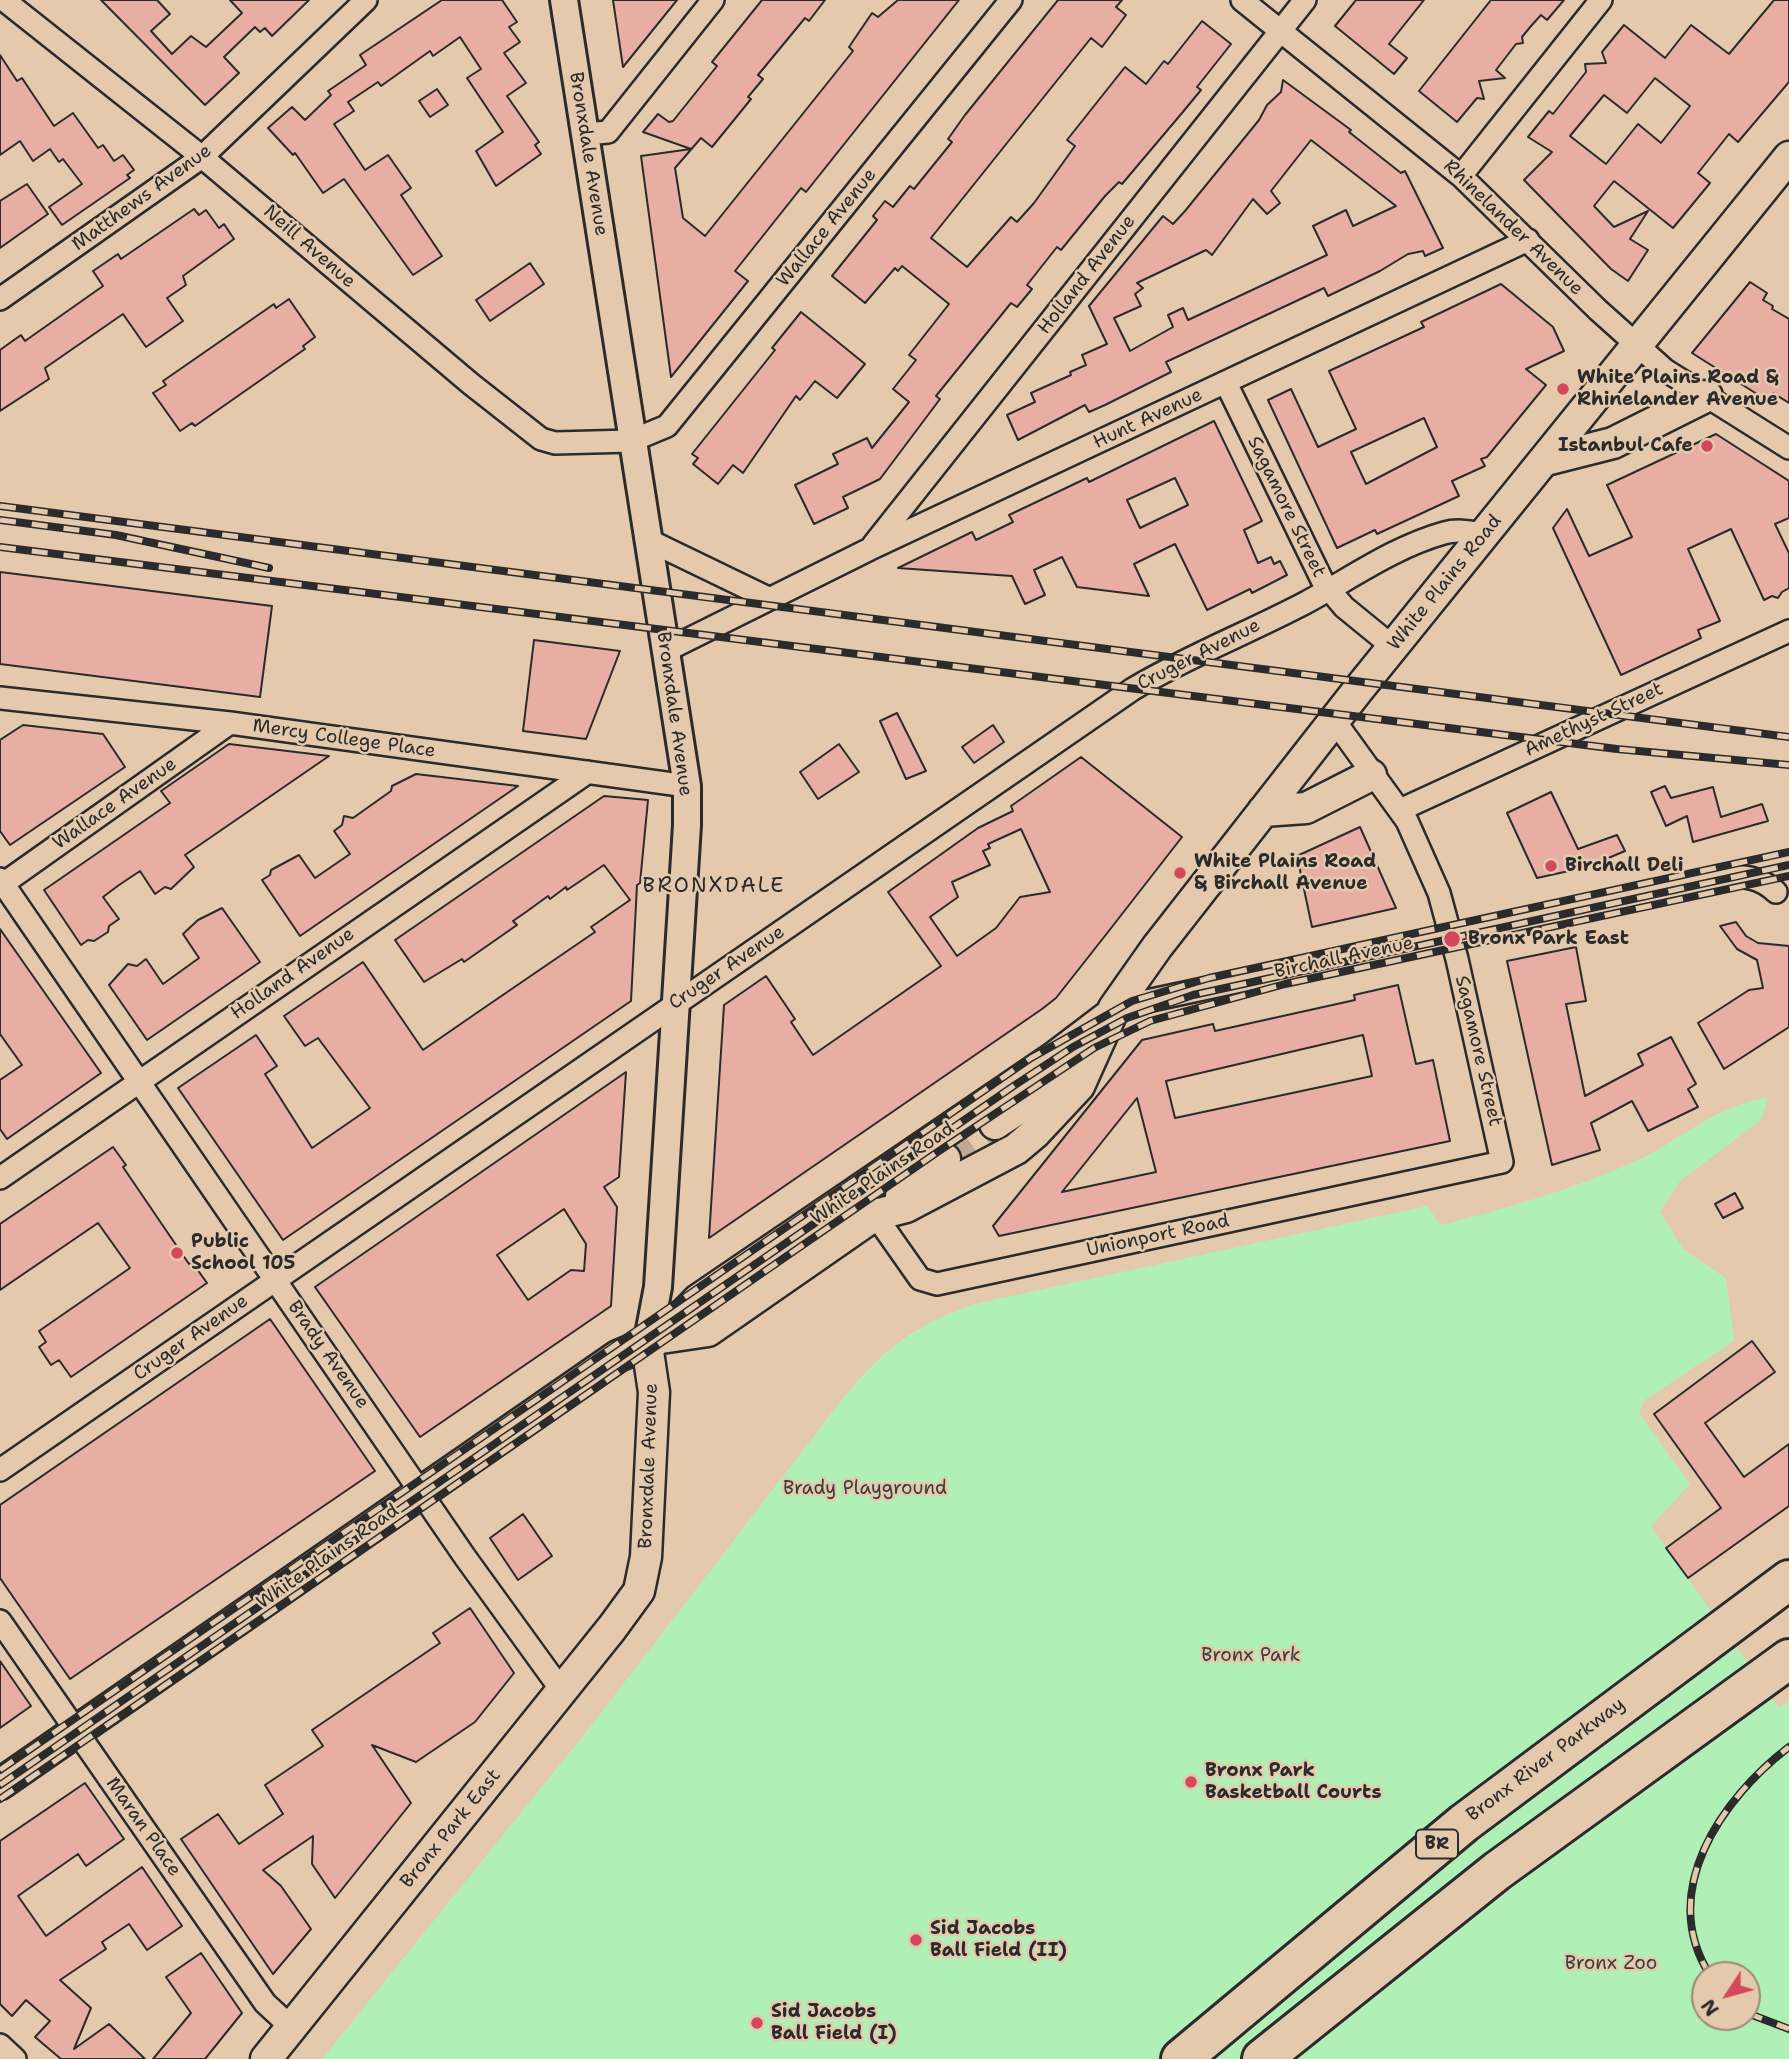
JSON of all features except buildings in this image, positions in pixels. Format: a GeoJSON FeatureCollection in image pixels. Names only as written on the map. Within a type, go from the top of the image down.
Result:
{"type":"FeatureCollection","features":[{"type":"Feature","properties":{"kind":"highway","name":"Bronx River Parkway"},"geometry":{"type":"LineString","coordinates":[[1181,2059],[1348,1917],[1464,1823],[1789,1580]]}},
{"type":"Feature","properties":{"kind":"highway"},"geometry":{"type":"LineString","coordinates":[[1262,2059],[1440,1916],[1615,1784],[1789,1659]]}},
{"type":"Feature","properties":{"kind":"highway"},"geometry":{"type":"LineString","coordinates":[[1297,2059],[1371,1997],[1440,1916]]}},
{"type":"Feature","properties":{"kind":"main road","name":"White Plains Road"},"geometry":{"type":"LineString","coordinates":[[881,1213],[906,1207],[1016,1149],[1035,1133],[1079,1086],[1109,1021],[1157,947],[1334,720],[1486,535],[1789,156]]}},
{"type":"Feature","properties":{"kind":"main road"},"geometry":{"type":"LineString","coordinates":[[1546,460],[1613,443],[1707,396]]}},
{"type":"Feature","properties":{"kind":"main road"},"geometry":{"type":"LineString","coordinates":[[1263,811],[1306,808],[1371,775]]}},
{"type":"Feature","properties":{"kind":"main road","name":"White Plains Road"},"geometry":{"type":"LineString","coordinates":[[995,1125],[1049,1088],[1109,1021]]}},
{"type":"Feature","properties":{"kind":"main road","name":"White Plains Road"},"geometry":{"type":"LineString","coordinates":[[654,1341],[698,1300],[1109,1021]]}},
{"type":"Feature","properties":{"kind":"main road","name":"White Plains Road"},"geometry":{"type":"LineString","coordinates":[[0,1784],[618,1356],[654,1341],[708,1331],[881,1213],[945,1160]]}},
{"type":"Feature","properties":{"kind":"main road","name":"Bronxdale Avenue"},"geometry":{"type":"LineString","coordinates":[[635,1598],[645,1571],[649,1522],[654,1341]]}},
{"type":"Feature","properties":{"kind":"main road","name":"Bronx Park East"},"geometry":{"type":"LineString","coordinates":[[266,2059],[635,1598]]}},
{"type":"Feature","properties":{"kind":"street","name":"Matthews Avenue"},"geometry":{"type":"LineString","coordinates":[[0,299],[202,157],[366,0]]}},
{"type":"Feature","properties":{"kind":"street","name":"Bronxdale Avenue"},"geometry":{"type":"LineString","coordinates":[[565,0],[646,538],[687,786],[654,1341]]}},
{"type":"Feature","properties":{"kind":"street"},"geometry":{"type":"LineString","coordinates":[[585,134],[608,132],[713,0]]}},
{"type":"Feature","properties":{"kind":"street","name":"Wallace Avenue"},"geometry":{"type":"LineString","coordinates":[[631,441],[667,426],[1012,0]]}},
{"type":"Feature","properties":{"kind":"street","name":"Rhinelander Avenue"},"geometry":{"type":"LineString","coordinates":[[1242,0],[1461,176],[1665,370],[1789,448]]}},
{"type":"Feature","properties":{"kind":"street","name":"Holland Avenue"},"geometry":{"type":"LineString","coordinates":[[870,549],[1305,0]]}},
{"type":"Feature","properties":{"kind":"street"},"geometry":{"type":"LineString","coordinates":[[1461,176],[1601,0]]}},
{"type":"Feature","properties":{"kind":"street","name":"Neill Avenue"},"geometry":{"type":"LineString","coordinates":[[8,5],[202,157],[471,384],[541,439],[555,443],[631,441]]}},
{"type":"Feature","properties":{"kind":"street","name":"Hunt Avenue"},"geometry":{"type":"LineString","coordinates":[[665,651],[870,549],[1528,240]]}},
{"type":"Feature","properties":{"kind":"street","name":"Sagamore Street"},"geometry":{"type":"LineString","coordinates":[[1226,383],[1315,568],[1328,589],[1344,607],[1393,648]]}},
{"type":"Feature","properties":{"kind":"street","name":"Cruger Avenue"},"geometry":{"type":"LineString","coordinates":[[0,1470],[1133,689],[1363,569],[1443,533],[1467,531],[1486,535]]}},
{"type":"Feature","properties":{"kind":"street"},"geometry":{"type":"LineString","coordinates":[[646,538],[768,598]]}},
{"type":"Feature","properties":{"kind":"street","name":"Amethyst Street"},"geometry":{"type":"LineString","coordinates":[[1400,810],[1789,631]]}},
{"type":"Feature","properties":{"kind":"street","name":"Mercy College Place"},"geometry":{"type":"LineString","coordinates":[[0,698],[230,723],[687,786]]}},
{"type":"Feature","properties":{"kind":"street","name":"Sagamore Street"},"geometry":{"type":"LineString","coordinates":[[1334,720],[1371,775],[1400,810],[1429,870],[1451,935],[1502,1162]]}},
{"type":"Feature","properties":{"kind":"street","name":"Wallace Avenue"},"geometry":{"type":"LineString","coordinates":[[1,883],[230,723]]}},
{"type":"Feature","properties":{"kind":"street","name":"Holland Avenue"},"geometry":{"type":"LineString","coordinates":[[0,1178],[588,772]]}},
{"type":"Feature","properties":{"kind":"street","name":"Birchall Avenue"},"geometry":{"type":"LineString","coordinates":[[1109,1021],[1451,935],[1723,878],[1750,877],[1776,892]]}},
{"type":"Feature","properties":{"kind":"street","name":"Brady Avenue"},"geometry":{"type":"LineString","coordinates":[[1,883],[562,1691]]}},
{"type":"Feature","properties":{"kind":"street","name":"Unionport Road"},"geometry":{"type":"LineString","coordinates":[[859,1191],[881,1213],[920,1279],[937,1284],[1502,1162]]}},
{"type":"Feature","properties":{"kind":"street","name":"Maran Place"},"geometry":{"type":"LineString","coordinates":[[0,1621],[265,2003],[292,2028]]}},
{"type":"Feature","properties":{"kind":"street"},"geometry":{"type":"LineString","coordinates":[[0,2045],[15,2059]]}},
{"type":"Feature","properties":{"kind":"green space","name":"Bronx Park"},"geometry":{"type":"Polygon","coordinates":[[[1768,1098],[1761,1120],[1680,1181],[1660,1212],[1683,1249],[1726,1278],[1734,1341],[1645,1400],[1639,1413],[1690,1484],[1651,1526],[1779,1707],[1789,1701],[1789,2059],[322,2059],[590,1727],[843,1398],[873,1365],[901,1340],[933,1321],[974,1304],[1427,1206],[1441,1225],[1490,1212],[1563,1190],[1634,1162],[1733,1107],[1768,1098]]]}},
{"type":"Feature","properties":{"kind":"tunnel"},"geometry":{"type":"LineString","coordinates":[[945,1159],[995,1124]]}},
{"type":"Feature","properties":{"kind":"railway"},"geometry":{"type":"LineString","coordinates":[[0,506],[1789,737]]}},
{"type":"Feature","properties":{"kind":"railway"},"geometry":{"type":"LineString","coordinates":[[0,520],[116,535],[269,568]]}},
{"type":"Feature","properties":{"kind":"railway"},"geometry":{"type":"LineString","coordinates":[[0,547],[1617,749],[1789,765]]}},
{"type":"Feature","properties":{"kind":"railway"},"geometry":{"type":"LineString","coordinates":[[0,1770],[1031,1058],[1132,1001],[1209,978],[1789,852]]}},
{"type":"Feature","properties":{"kind":"railway"},"geometry":{"type":"LineString","coordinates":[[0,1785],[1015,1085],[1073,1047],[1127,1018],[1193,995],[1789,865]]}},
{"type":"Feature","properties":{"kind":"railway"},"geometry":{"type":"LineString","coordinates":[[0,1799],[939,1151],[1094,1048],[1150,1021],[1285,984],[1789,876]]}},
{"type":"Feature","properties":{"kind":"railway"},"geometry":{"type":"LineString","coordinates":[[1703,1961],[1695,1944],[1690,1912],[1694,1880],[1704,1849],[1720,1820],[1741,1793],[1764,1768],[1789,1747]]}},
{"type":"Feature","properties":{"kind":"railway"},"geometry":{"type":"LineString","coordinates":[[1761,2018],[1789,2029]]}},
{"type":"Feature","properties":{"kind":"place","name":"White Plains Road & Rhinelander Avenue"},"geometry":{"type":"Point","coordinates":[1563,389]}},
{"type":"Feature","properties":{"kind":"place","name":"Istanbul Cafe"},"geometry":{"type":"Point","coordinates":[1707,446]}},
{"type":"Feature","properties":{"kind":"place","name":"Birchall Deli"},"geometry":{"type":"Point","coordinates":[1551,866]}},
{"type":"Feature","properties":{"kind":"place","name":"White Plains Road & Birchall Avenue"},"geometry":{"type":"Point","coordinates":[1180,873]}},
{"type":"Feature","properties":{"kind":"place","name":"Bronx Park East"},"geometry":{"type":"Point","coordinates":[1452,939]}},
{"type":"Feature","properties":{"kind":"place","name":"Public School 105"},"geometry":{"type":"Point","coordinates":[177,1253]}},
{"type":"Feature","properties":{"kind":"place","name":"Bronx Park Basketball Courts"},"geometry":{"type":"Point","coordinates":[1191,1782]}},
{"type":"Feature","properties":{"kind":"place","name":"Sid Jacobs Ball Field (II)"},"geometry":{"type":"Point","coordinates":[916,1940]}},
{"type":"Feature","properties":{"kind":"place","name":"Sid Jacobs Ball Field (I)"},"geometry":{"type":"Point","coordinates":[757,2023]}},
{"type":"Feature","properties":{"kind":"district","name":"BRONXDALE"},"geometry":{"type":"Point","coordinates":[714,887]}},
{"type":"Feature","properties":{"kind":"park label","name":"Brady Playground"},"geometry":{"type":"Point","coordinates":[865,1489]}},
{"type":"Feature","properties":{"kind":"park label","name":"Bronx Zoo"},"geometry":{"type":"Point","coordinates":[1611,1964]}}]}
